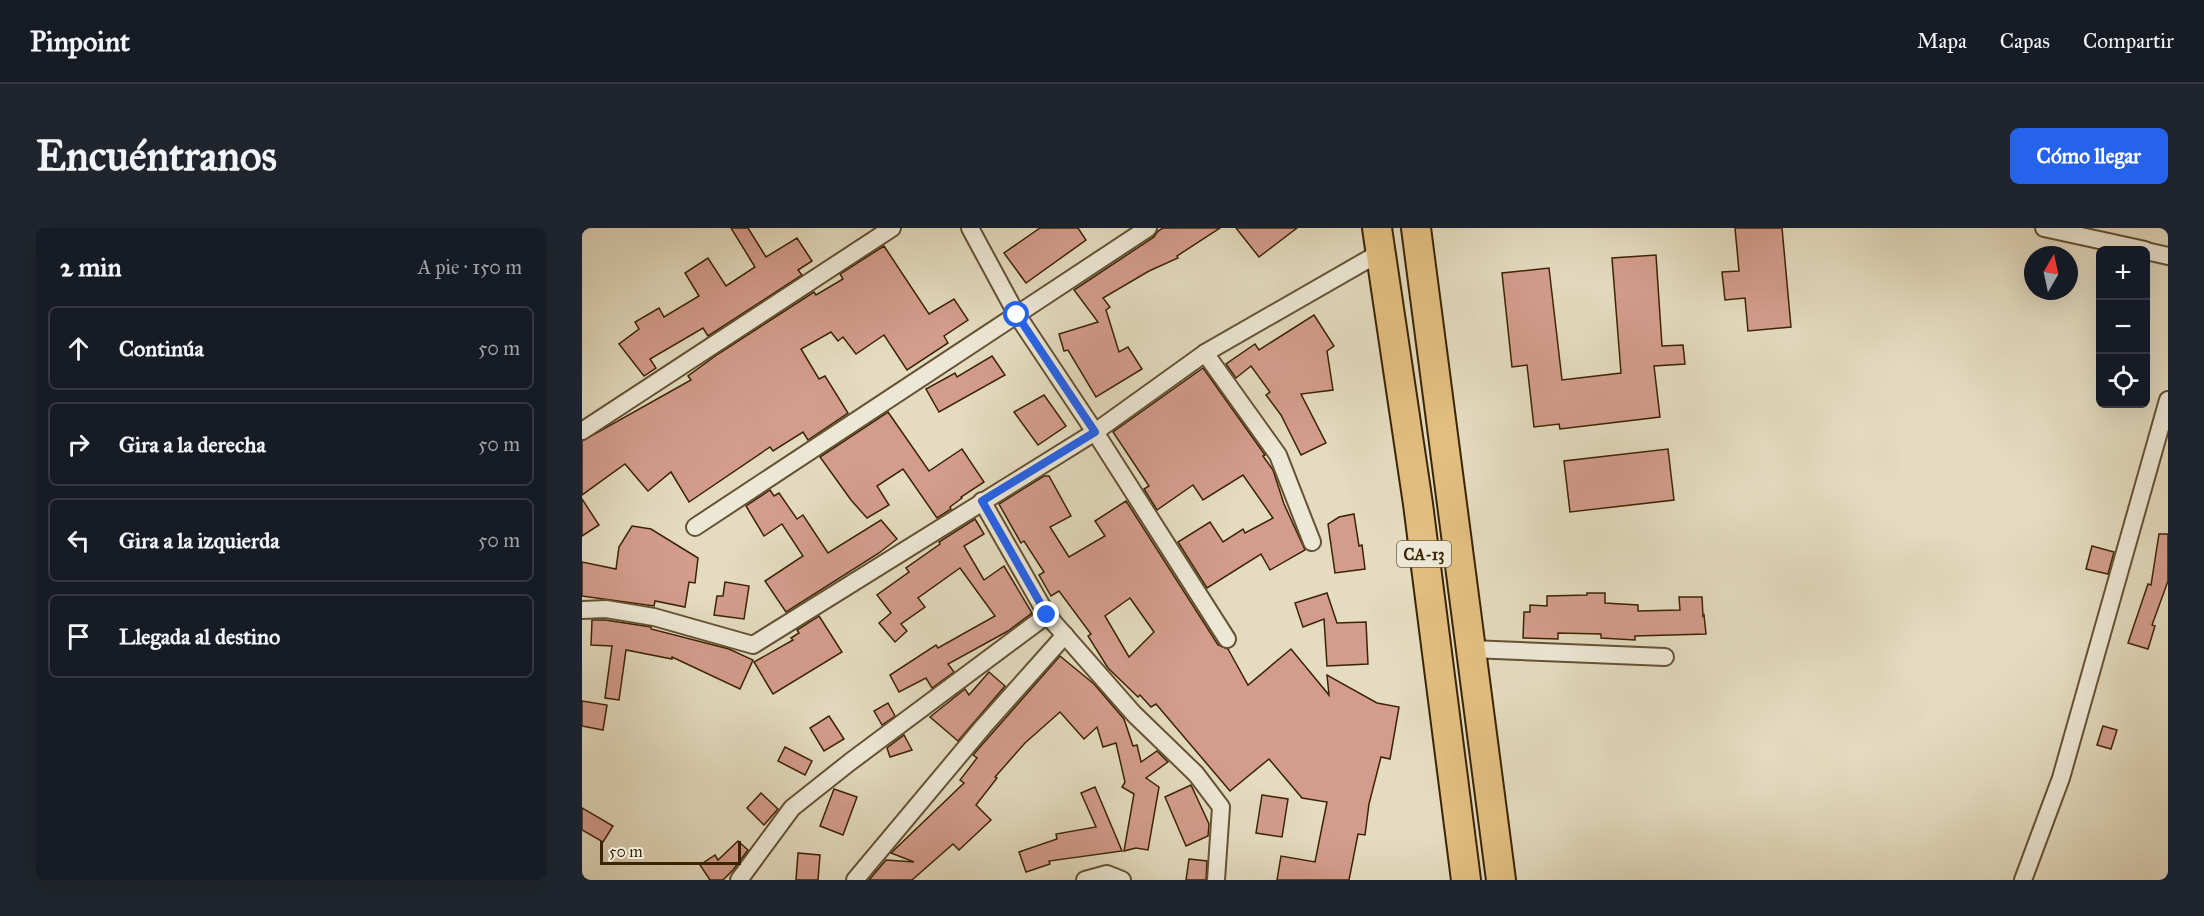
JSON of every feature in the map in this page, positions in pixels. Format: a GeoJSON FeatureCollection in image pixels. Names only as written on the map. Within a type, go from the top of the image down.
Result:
{"type":"FeatureCollection","features":[{"type":"Feature","properties":{"kind":"highway","name":"CA-13"},"geometry":{"type":"LineString","coordinates":[[1416,228],[1501,880]]}},
{"type":"Feature","properties":{"kind":"highway","name":"CA-13"},"geometry":{"type":"LineString","coordinates":[[1379,240],[1418,504],[1466,880]]}},
{"type":"Feature","properties":{"kind":"street"},"geometry":{"type":"LineString","coordinates":[[582,431],[892,228]]}},
{"type":"Feature","properties":{"kind":"street"},"geometry":{"type":"LineString","coordinates":[[970,228],[1017,315],[1095,432],[1227,639]]}},
{"type":"Feature","properties":{"kind":"street"},"geometry":{"type":"LineString","coordinates":[[695,527],[1148,228]]}},
{"type":"Feature","properties":{"kind":"street"},"geometry":{"type":"LineString","coordinates":[[2044,228],[2127,246]]}},
{"type":"Feature","properties":{"kind":"street"},"geometry":{"type":"LineString","coordinates":[[582,610],[606,609],[654,617],[753,645],[1095,432],[1205,353],[1379,240]]}},
{"type":"Feature","properties":{"kind":"street"},"geometry":{"type":"LineString","coordinates":[[2150,251],[2168,256]]}},
{"type":"Feature","properties":{"kind":"street"},"geometry":{"type":"LineString","coordinates":[[1205,353],[1278,455],[1312,542]]}},
{"type":"Feature","properties":{"kind":"street"},"geometry":{"type":"LineString","coordinates":[[2023,880],[2061,778],[2168,400]]}},
{"type":"Feature","properties":{"kind":"street"},"geometry":{"type":"LineString","coordinates":[[982,501],[1047,615],[1134,714],[1197,774],[1221,807],[1216,880]]}},
{"type":"Feature","properties":{"kind":"street"},"geometry":{"type":"LineString","coordinates":[[738,880],[792,808],[1047,615]]}},
{"type":"Feature","properties":{"kind":"street"},"geometry":{"type":"LineString","coordinates":[[855,880],[983,727],[1065,635]]}},
{"type":"Feature","properties":{"kind":"street"},"geometry":{"type":"LineString","coordinates":[[1471,649],[1665,657]]}},
{"type":"Feature","properties":{"kind":"street"},"geometry":{"type":"LineString","coordinates":[[1084,880],[1107,874],[1122,880]]}},
{"type":"Feature","properties":{"kind":"building"},"geometry":{"type":"Polygon","coordinates":[[[731,228],[748,228],[766,257],[797,238],[812,261],[798,270],[802,275],[708,336],[703,328],[650,359],[656,368],[644,376],[619,344],[639,329],[635,322],[659,308],[664,317],[699,296],[685,273],[708,258],[726,286],[755,267],[731,228]]]}},
{"type":"Feature","properties":{"kind":"building"},"geometry":{"type":"Polygon","coordinates":[[[1040,228],[1078,228],[1086,240],[1026,283],[1004,253],[1040,228]]]}},
{"type":"Feature","properties":{"kind":"building"},"geometry":{"type":"Polygon","coordinates":[[[1163,228],[1220,228],[1177,256],[1178,258],[1149,271],[1103,298],[1110,307],[1106,310],[1119,352],[1128,347],[1142,369],[1096,397],[1068,350],[1064,351],[1059,334],[1098,322],[1074,290],[1154,237],[1163,228]]]}},
{"type":"Feature","properties":{"kind":"building"},"geometry":{"type":"Polygon","coordinates":[[[1236,228],[1297,228],[1259,257],[1236,228]]]}},
{"type":"Feature","properties":{"kind":"building"},"geometry":{"type":"Polygon","coordinates":[[[1735,228],[1782,228],[1791,327],[1748,331],[1745,298],[1725,300],[1722,272],[1739,271],[1735,228]]]}},
{"type":"Feature","properties":{"kind":"building"},"geometry":{"type":"Polygon","coordinates":[[[884,246],[929,314],[954,299],[968,320],[944,336],[948,343],[907,370],[884,335],[856,354],[843,337],[838,341],[831,332],[801,349],[819,379],[825,376],[848,413],[808,440],[803,432],[773,451],[770,447],[689,502],[671,472],[648,491],[625,464],[582,495],[582,441],[691,380],[688,376],[718,354],[814,292],[816,295],[843,279],[840,274],[884,246]]]}},
{"type":"Feature","properties":{"kind":"building"},"geometry":{"type":"Polygon","coordinates":[[[1656,255],[1662,346],[1683,345],[1685,364],[1654,366],[1660,417],[1560,429],[1559,424],[1534,427],[1527,365],[1512,367],[1502,273],[1549,268],[1562,380],[1621,373],[1612,258],[1656,255]]]}},
{"type":"Feature","properties":{"kind":"building"},"geometry":{"type":"Polygon","coordinates":[[[1314,315],[1334,346],[1327,351],[1333,390],[1301,394],[1326,443],[1301,455],[1281,415],[1266,395],[1270,392],[1251,366],[1236,378],[1226,364],[1255,344],[1259,350],[1314,315]]]}},
{"type":"Feature","properties":{"kind":"building"},"geometry":{"type":"Polygon","coordinates":[[[992,356],[1005,375],[939,412],[926,389],[955,373],[957,377],[992,356]]]}},
{"type":"Feature","properties":{"kind":"building"},"geometry":{"type":"Polygon","coordinates":[[[1203,368],[1265,455],[1263,456],[1273,470],[1284,504],[1305,550],[1270,570],[1261,554],[1207,588],[1178,542],[1210,522],[1223,542],[1243,529],[1245,533],[1273,518],[1243,475],[1203,500],[1193,485],[1157,510],[1144,489],[1149,486],[1113,432],[1203,368]]]}},
{"type":"Feature","properties":{"kind":"building"},"geometry":{"type":"Polygon","coordinates":[[[1044,395],[1066,426],[1038,445],[1014,412],[1044,395]]]}},
{"type":"Feature","properties":{"kind":"building"},"geometry":{"type":"Polygon","coordinates":[[[888,412],[929,471],[962,449],[984,482],[961,497],[950,507],[951,509],[937,518],[903,469],[877,486],[889,505],[867,518],[820,457],[888,412]]]}},
{"type":"Feature","properties":{"kind":"building"},"geometry":{"type":"Polygon","coordinates":[[[1668,449],[1674,500],[1570,512],[1564,461],[1668,449]]]}},
{"type":"Feature","properties":{"kind":"building"},"geometry":{"type":"Polygon","coordinates":[[[1044,476],[1049,476],[1071,516],[1050,527],[1069,557],[1105,536],[1095,521],[1126,501],[1218,645],[1228,649],[1248,685],[1291,649],[1329,695],[1327,675],[1377,703],[1399,707],[1390,759],[1381,757],[1369,804],[1365,835],[1358,834],[1349,880],[1277,880],[1281,856],[1315,862],[1327,802],[1302,798],[1269,759],[1230,791],[1156,704],[1151,707],[1108,668],[1088,636],[1091,634],[1059,591],[1051,596],[1039,575],[1044,572],[1024,541],[1021,543],[999,504],[1044,476]],[[1130,598],[1105,616],[1129,657],[1154,632],[1130,598]]]}},
{"type":"Feature","properties":{"kind":"building"},"geometry":{"type":"Polygon","coordinates":[[[770,490],[774,496],[779,493],[797,519],[803,515],[828,553],[881,520],[897,539],[879,553],[786,612],[765,581],[803,556],[782,524],[764,536],[746,506],[770,490]]]}},
{"type":"Feature","properties":{"kind":"building"},"geometry":{"type":"Polygon","coordinates":[[[582,499],[599,525],[582,536],[582,499]]]}},
{"type":"Feature","properties":{"kind":"building"},"geometry":{"type":"Polygon","coordinates":[[[1354,514],[1365,569],[1335,573],[1328,524],[1339,517],[1354,514]]]}},
{"type":"Feature","properties":{"kind":"building"},"geometry":{"type":"Polygon","coordinates":[[[975,519],[984,534],[964,546],[984,580],[1004,566],[1032,613],[1008,631],[948,664],[954,672],[932,688],[926,678],[899,692],[890,675],[936,645],[938,648],[995,616],[960,568],[918,598],[925,607],[901,624],[907,631],[895,642],[879,623],[891,613],[877,595],[909,572],[906,568],[940,544],[939,542],[975,519]]]}},
{"type":"Feature","properties":{"kind":"building"},"geometry":{"type":"Polygon","coordinates":[[[632,526],[651,529],[698,558],[695,583],[689,582],[685,607],[655,601],[654,606],[582,596],[582,562],[616,569],[619,547],[632,526]]]}},
{"type":"Feature","properties":{"kind":"building"},"geometry":{"type":"Polygon","coordinates":[[[2159,534],[2168,534],[2168,581],[2152,625],[2155,626],[2148,649],[2128,643],[2148,584],[2151,585],[2159,534]]]}},
{"type":"Feature","properties":{"kind":"building"},"geometry":{"type":"Polygon","coordinates":[[[2092,546],[2114,552],[2108,574],[2086,569],[2092,546]]]}},
{"type":"Feature","properties":{"kind":"building"},"geometry":{"type":"Polygon","coordinates":[[[725,582],[749,586],[744,619],[714,615],[717,596],[723,596],[725,582]]]}},
{"type":"Feature","properties":{"kind":"building"},"geometry":{"type":"Polygon","coordinates":[[[1327,593],[1337,623],[1366,622],[1368,664],[1327,666],[1324,619],[1303,627],[1295,603],[1327,593]]]}},
{"type":"Feature","properties":{"kind":"building"},"geometry":{"type":"Polygon","coordinates":[[[1587,593],[1605,593],[1605,603],[1638,605],[1638,611],[1680,610],[1679,597],[1702,597],[1706,634],[1635,636],[1635,640],[1601,638],[1601,634],[1558,633],[1558,639],[1523,638],[1524,612],[1530,612],[1530,605],[1547,606],[1547,596],[1587,595],[1587,593]]]}},
{"type":"Feature","properties":{"kind":"building"},"geometry":{"type":"Polygon","coordinates":[[[819,616],[842,652],[773,694],[754,662],[793,640],[791,638],[799,633],[797,630],[819,616]]]}},
{"type":"Feature","properties":{"kind":"building"},"geometry":{"type":"Polygon","coordinates":[[[592,620],[651,627],[651,629],[729,649],[753,660],[740,689],[672,657],[672,659],[626,650],[619,700],[605,698],[612,646],[591,645],[592,620]]]}},
{"type":"Feature","properties":{"kind":"building"},"geometry":{"type":"Polygon","coordinates":[[[1060,656],[1094,684],[1124,719],[1133,746],[1137,745],[1141,762],[1157,751],[1168,762],[1146,778],[1159,787],[1148,850],[1136,848],[1124,851],[1134,794],[1122,787],[1125,782],[1116,743],[1103,747],[1097,727],[1084,739],[1060,712],[1025,743],[995,777],[997,778],[976,805],[991,820],[959,850],[953,844],[912,880],[869,880],[886,860],[914,862],[891,853],[964,783],[960,780],[977,758],[973,755],[1060,656]]]}},
{"type":"Feature","properties":{"kind":"building"},"geometry":{"type":"Polygon","coordinates":[[[989,672],[1005,686],[958,741],[930,717],[965,689],[969,695],[989,672]]]}},
{"type":"Feature","properties":{"kind":"building"},"geometry":{"type":"Polygon","coordinates":[[[582,701],[607,705],[603,730],[582,726],[582,701]]]}},
{"type":"Feature","properties":{"kind":"building"},"geometry":{"type":"Polygon","coordinates":[[[888,703],[895,716],[882,725],[874,711],[888,703]]]}},
{"type":"Feature","properties":{"kind":"building"},"geometry":{"type":"Polygon","coordinates":[[[829,716],[844,739],[824,751],[810,728],[829,716]]]}},
{"type":"Feature","properties":{"kind":"building"},"geometry":{"type":"Polygon","coordinates":[[[2103,726],[2117,730],[2111,749],[2097,745],[2103,726]]]}},
{"type":"Feature","properties":{"kind":"building"},"geometry":{"type":"Polygon","coordinates":[[[904,735],[912,750],[890,757],[887,748],[904,735]]]}},
{"type":"Feature","properties":{"kind":"building"},"geometry":{"type":"Polygon","coordinates":[[[785,747],[812,761],[805,775],[778,761],[785,747]]]}},
{"type":"Feature","properties":{"kind":"building"},"geometry":{"type":"Polygon","coordinates":[[[1191,785],[1209,824],[1208,836],[1186,846],[1165,797],[1191,785]]]}},
{"type":"Feature","properties":{"kind":"building"},"geometry":{"type":"Polygon","coordinates":[[[1095,787],[1122,851],[1049,861],[1050,864],[1026,872],[1019,852],[1057,839],[1056,834],[1096,827],[1081,793],[1095,787]]]}},
{"type":"Feature","properties":{"kind":"building"},"geometry":{"type":"Polygon","coordinates":[[[834,789],[857,797],[843,835],[820,826],[834,789]]]}},
{"type":"Feature","properties":{"kind":"building"},"geometry":{"type":"Polygon","coordinates":[[[761,793],[778,809],[764,825],[747,808],[761,793]]]}},
{"type":"Feature","properties":{"kind":"building"},"geometry":{"type":"Polygon","coordinates":[[[1262,795],[1288,799],[1282,837],[1256,833],[1262,795]]]}},
{"type":"Feature","properties":{"kind":"building"},"geometry":{"type":"Polygon","coordinates":[[[582,808],[613,826],[603,842],[582,830],[582,808]]]}},
{"type":"Feature","properties":{"kind":"building"},"geometry":{"type":"Polygon","coordinates":[[[738,841],[748,850],[723,880],[710,880],[700,865],[715,855],[718,860],[738,841]]]}},
{"type":"Feature","properties":{"kind":"building"},"geometry":{"type":"Polygon","coordinates":[[[798,853],[820,855],[818,880],[796,880],[798,853]]]}},
{"type":"Feature","properties":{"kind":"building"},"geometry":{"type":"Polygon","coordinates":[[[1189,859],[1207,861],[1206,880],[1186,880],[1189,859]]]}},
{"type":"Feature","properties":{"kind":"route"},"geometry":{"type":"LineString","coordinates":[[1017,315],[1095,432],[982,501],[1047,615]]}}]}
